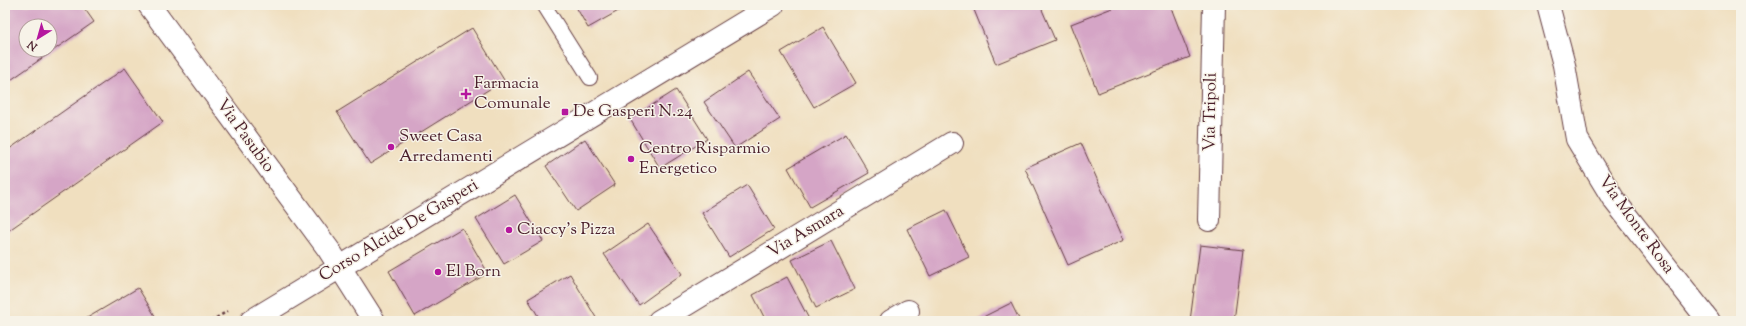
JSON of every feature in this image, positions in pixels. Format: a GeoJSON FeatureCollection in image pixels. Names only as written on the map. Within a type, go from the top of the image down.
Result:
{"type":"FeatureCollection","features":[{"type":"Feature","properties":{"kind":"street","name":"Via Pasubio"},"geometry":{"type":"LineString","coordinates":[[149,5],[340,266],[374,321]]}},
{"type":"Feature","properties":{"kind":"street","name":"Corso Alcide De Gasperi"},"geometry":{"type":"LineString","coordinates":[[251,321],[773,5]]}},
{"type":"Feature","properties":{"kind":"street","name":"Via Tripoli"},"geometry":{"type":"LineString","coordinates":[[1209,220],[1214,5]]}},
{"type":"Feature","properties":{"kind":"street","name":"Via Monte Rosa"},"geometry":{"type":"LineString","coordinates":[[1548,5],[1564,65],[1577,139],[1614,200],[1709,321]]}},
{"type":"Feature","properties":{"kind":"street","name":"Via Asmara"},"geometry":{"type":"LineString","coordinates":[[659,321],[952,143]]}},
{"type":"Feature","properties":{"kind":"lane"},"geometry":{"type":"LineString","coordinates":[[544,5],[590,78]]}},
{"type":"Feature","properties":{"kind":"building"},"geometry":{"type":"Polygon","coordinates":[[[5,5],[82,5],[94,22],[58,47],[58,18],[18,18],[18,58],[42,58],[5,84],[5,5]]]}},
{"type":"Feature","properties":{"kind":"building"},"geometry":{"type":"Polygon","coordinates":[[[575,5],[629,5],[588,28],[575,5]]]}},
{"type":"Feature","properties":{"kind":"building"},"geometry":{"type":"Polygon","coordinates":[[[972,5],[1040,5],[1055,40],[996,64],[972,5]]]}},
{"type":"Feature","properties":{"kind":"building"},"geometry":{"type":"Polygon","coordinates":[[[1120,5],[1170,5],[1190,57],[1098,93],[1071,24],[1120,5]]]}},
{"type":"Feature","properties":{"kind":"building"},"geometry":{"type":"Polygon","coordinates":[[[823,27],[856,83],[814,107],[781,52],[823,27]]]}},
{"type":"Feature","properties":{"kind":"building"},"geometry":{"type":"Polygon","coordinates":[[[472,28],[504,80],[370,164],[337,112],[472,28]]]}},
{"type":"Feature","properties":{"kind":"building"},"geometry":{"type":"Polygon","coordinates":[[[125,68],[163,122],[5,233],[5,152],[125,68]]]}},
{"type":"Feature","properties":{"kind":"building"},"geometry":{"type":"Polygon","coordinates":[[[748,72],[780,119],[735,148],[704,102],[748,72]]]}},
{"type":"Feature","properties":{"kind":"building"},"geometry":{"type":"Polygon","coordinates":[[[676,90],[707,139],[660,168],[630,119],[676,90]]]}},
{"type":"Feature","properties":{"kind":"building"},"geometry":{"type":"Polygon","coordinates":[[[846,134],[869,173],[810,207],[788,168],[846,134]]]}},
{"type":"Feature","properties":{"kind":"building"},"geometry":{"type":"Polygon","coordinates":[[[585,139],[615,185],[576,211],[546,166],[585,139]]]}},
{"type":"Feature","properties":{"kind":"building"},"geometry":{"type":"Polygon","coordinates":[[[1081,143],[1124,240],[1068,265],[1025,168],[1081,143]]]}},
{"type":"Feature","properties":{"kind":"building"},"geometry":{"type":"Polygon","coordinates":[[[747,185],[774,229],[729,257],[702,213],[747,185]]]}},
{"type":"Feature","properties":{"kind":"building","name":"Ciaccy's Pizza"},"geometry":{"type":"Polygon","coordinates":[[[515,195],[543,241],[504,264],[476,219],[515,195]]]}},
{"type":"Feature","properties":{"kind":"building"},"geometry":{"type":"Polygon","coordinates":[[[946,210],[969,257],[930,276],[907,229],[946,210]]]}},
{"type":"Feature","properties":{"kind":"building"},"geometry":{"type":"Polygon","coordinates":[[[648,224],[682,274],[639,305],[604,254],[648,224]]]}},
{"type":"Feature","properties":{"kind":"building","name":"El Born"},"geometry":{"type":"Polygon","coordinates":[[[462,228],[488,273],[415,316],[389,271],[462,228]]]}},
{"type":"Feature","properties":{"kind":"building"},"geometry":{"type":"Polygon","coordinates":[[[831,241],[855,289],[816,308],[792,260],[831,241]]]}},
{"type":"Feature","properties":{"kind":"building"},"geometry":{"type":"Polygon","coordinates":[[[1200,245],[1243,250],[1234,321],[1190,321],[1200,245]]]}},
{"type":"Feature","properties":{"kind":"building"},"geometry":{"type":"Polygon","coordinates":[[[570,274],[598,321],[541,321],[528,299],[570,274]]]}},
{"type":"Feature","properties":{"kind":"building"},"geometry":{"type":"Polygon","coordinates":[[[787,277],[810,321],[766,321],[753,295],[787,277]]]}},
{"type":"Feature","properties":{"kind":"building"},"geometry":{"type":"Polygon","coordinates":[[[138,288],[157,319],[154,321],[82,321],[138,288]]]}},
{"type":"Feature","properties":{"kind":"building"},"geometry":{"type":"Polygon","coordinates":[[[1011,303],[1020,321],[975,321],[1011,303]]]}},
{"type":"Feature","properties":{"kind":"place","name":"Farmacia Comunale"},"geometry":{"type":"Point","coordinates":[466,94]}},
{"type":"Feature","properties":{"kind":"place","name":"De Gasperi N.24"},"geometry":{"type":"Point","coordinates":[565,112]}},
{"type":"Feature","properties":{"kind":"place","name":"Sweet Casa Arredamenti"},"geometry":{"type":"Point","coordinates":[391,147]}},
{"type":"Feature","properties":{"kind":"place","name":"Centro Risparmio Energetico"},"geometry":{"type":"Point","coordinates":[631,159]}},
{"type":"Feature","properties":{"kind":"place","name":"Ciaccy's Pizza"},"geometry":{"type":"Point","coordinates":[509,230]}},
{"type":"Feature","properties":{"kind":"place","name":"El Born"},"geometry":{"type":"Point","coordinates":[438,272]}}]}
